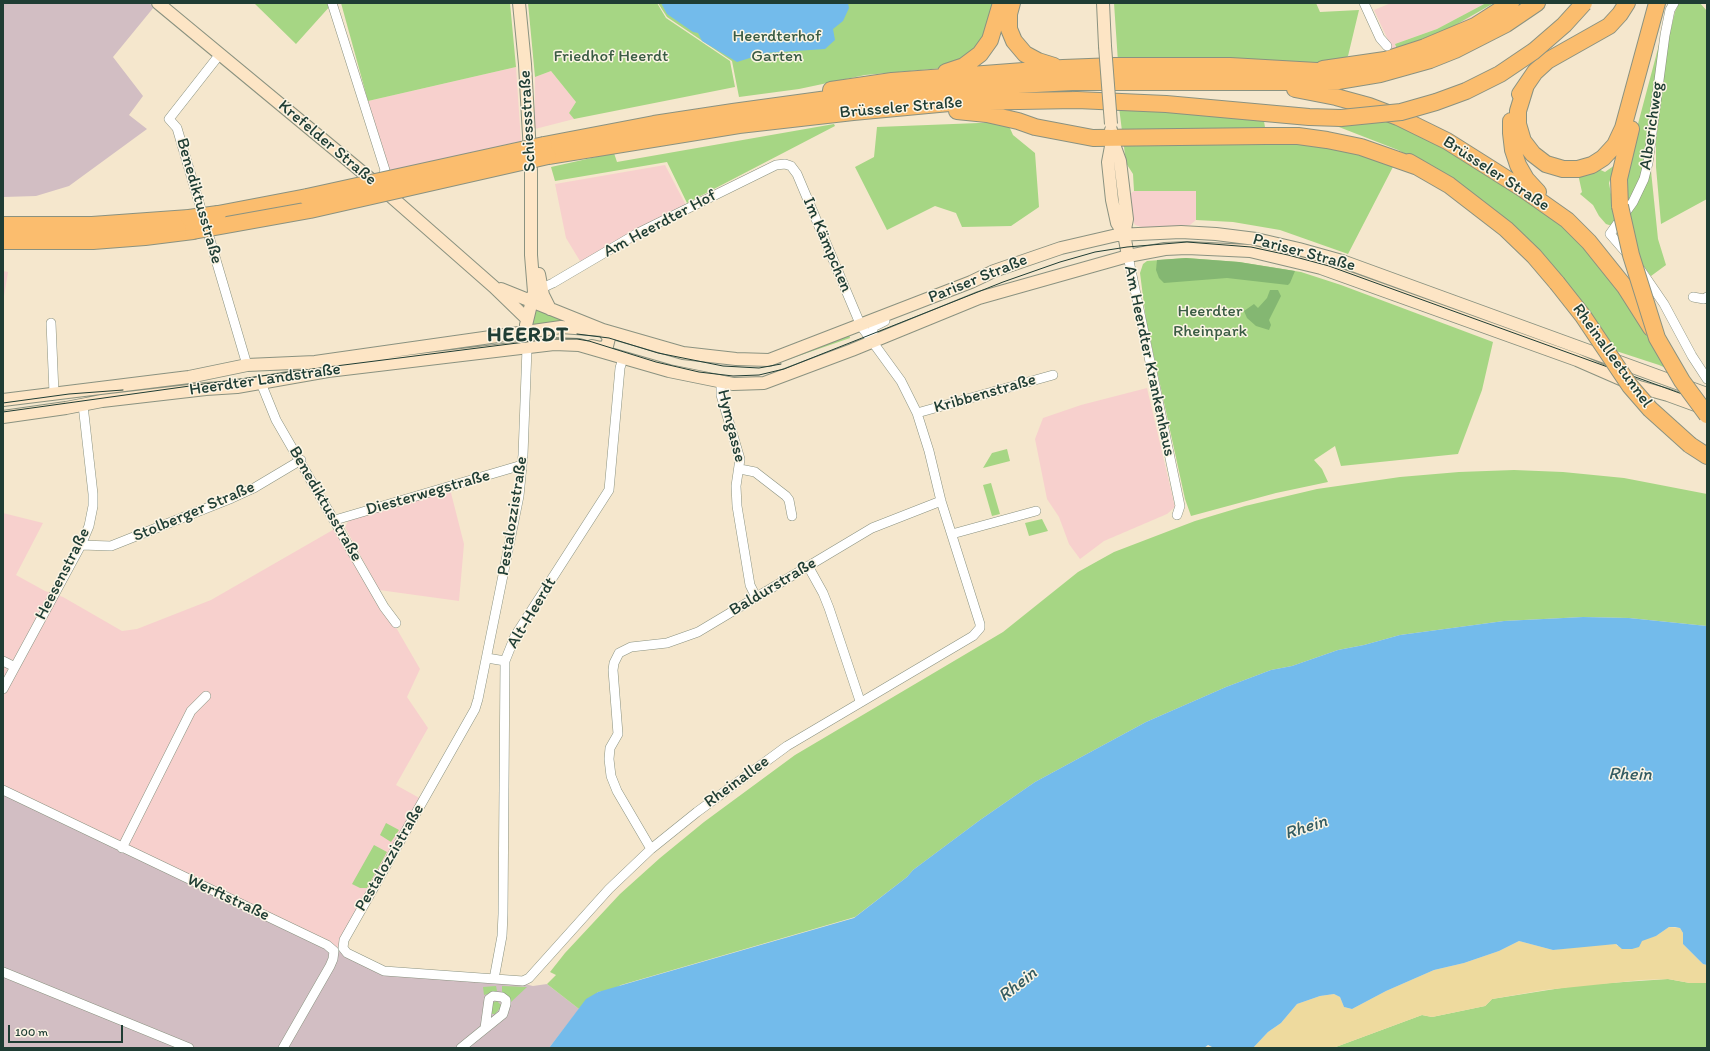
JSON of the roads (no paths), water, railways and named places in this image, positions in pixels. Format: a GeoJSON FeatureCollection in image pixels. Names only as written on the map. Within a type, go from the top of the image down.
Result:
{"type":"FeatureCollection","features":[{"type":"Feature","properties":{"kind":"highway"},"geometry":{"type":"LineString","coordinates":[[920,79],[964,66],[980,54],[990,40],[1001,3]]}},
{"type":"Feature","properties":{"kind":"highway"},"geometry":{"type":"LineString","coordinates":[[1012,3],[1009,14],[1009,29],[1014,41],[1025,54],[1038,61],[1063,68]]}},
{"type":"Feature","properties":{"kind":"highway"},"geometry":{"type":"LineString","coordinates":[[1310,70],[1385,60],[1425,47],[1475,26],[1511,3]]}},
{"type":"Feature","properties":{"kind":"highway","name":"Brüsseler Straße"},"geometry":{"type":"LineString","coordinates":[[546,150],[654,124],[835,98],[1014,85],[1149,81],[1338,81],[1380,74],[1430,60],[1455,50],[1506,24],[1537,3]]}},
{"type":"Feature","properties":{"kind":"highway","name":"Brüsseler Straße"},"geometry":{"type":"LineString","coordinates":[[546,150],[739,125],[960,102],[1077,100],[1166,104],[1341,118],[1401,112],[1436,102],[1466,91],[1500,74],[1534,51],[1564,25],[1584,3]]}},
{"type":"Feature","properties":{"kind":"highway"},"geometry":{"type":"LineString","coordinates":[[1566,220],[1536,191],[1518,165],[1513,150],[1511,133],[1512,115],[1518,97],[1535,72],[1547,61],[1561,52],[1592,37],[1609,26],[1620,14],[1627,3]]}},
{"type":"Feature","properties":{"kind":"highway"},"geometry":{"type":"LineString","coordinates":[[1526,85],[1518,111],[1518,124],[1523,140],[1533,154],[1546,164],[1563,169],[1578,169],[1592,165],[1603,158],[1615,145],[1623,128],[1657,3]]}},
{"type":"Feature","properties":{"kind":"highway"},"geometry":{"type":"LineString","coordinates":[[1665,3],[1622,163],[1619,184],[1620,206],[1631,255],[1657,338],[1682,381],[1707,415]]}},
{"type":"Feature","properties":{"kind":"highway"},"geometry":{"type":"LineString","coordinates":[[733,112],[846,86],[1063,68],[1181,65],[1380,74]]}},
{"type":"Feature","properties":{"kind":"highway","name":"Brüsseler Straße"},"geometry":{"type":"LineString","coordinates":[[1234,82],[1302,90],[1369,106],[1398,117],[1447,141],[1487,166],[1566,220],[1594,247],[1625,286],[1657,338]]}},
{"type":"Feature","properties":{"kind":"highway"},"geometry":{"type":"LineString","coordinates":[[896,108],[934,109],[987,114],[1018,121],[1035,127],[1093,138],[1112,131],[1298,136],[1361,147],[1418,167]]}},
{"type":"Feature","properties":{"kind":"highway","name":"Brüsseler Straße"},"geometry":{"type":"LineString","coordinates":[[1258,112],[1328,129],[1395,154],[1418,167],[1449,185],[1506,229],[1558,282]]}},
{"type":"Feature","properties":{"kind":"highway"},"geometry":{"type":"LineString","coordinates":[[3,241],[93,241],[145,237],[300,199],[546,150]]}},
{"type":"Feature","properties":{"kind":"highway"},"geometry":{"type":"LineString","coordinates":[[3,225],[92,225],[143,223],[191,225]]}},
{"type":"Feature","properties":{"kind":"highway","name":"Rheinalleetunnel"},"geometry":{"type":"LineString","coordinates":[[1558,282],[1583,316],[1630,386],[1650,409],[1701,453]]}},
{"type":"Feature","properties":{"kind":"main road","name":"Krefelder Straße"},"geometry":{"type":"LineString","coordinates":[[158,3],[379,186],[515,306],[520,308],[535,300]]}},
{"type":"Feature","properties":{"kind":"main road","name":"Schiessstraße"},"geometry":{"type":"LineString","coordinates":[[519,3],[530,146],[531,255],[535,300],[526,331],[527,348]]}},
{"type":"Feature","properties":{"kind":"main road"},"geometry":{"type":"LineString","coordinates":[[1103,3],[1112,131],[1108,162],[1112,200],[1117,223],[1124,234],[1128,256]]}},
{"type":"Feature","properties":{"kind":"main road","name":"Pariser Straße"},"geometry":{"type":"LineString","coordinates":[[603,330],[683,353],[761,361],[776,358],[861,326],[977,280],[994,271],[1035,256],[1084,242],[1124,234],[1181,232],[1216,234],[1256,239],[1299,248],[1342,261],[1707,395]]}},
{"type":"Feature","properties":{"kind":"main road","name":"Pariser Straße"},"geometry":{"type":"LineString","coordinates":[[873,341],[979,298],[1128,256],[1164,249],[1226,249],[1273,255],[1343,275],[1610,374],[1647,386],[1674,391],[1696,399],[1707,395]]}},
{"type":"Feature","properties":{"kind":"main road","name":"Krefelder Straße"},"geometry":{"type":"LineString","coordinates":[[494,287],[535,300]]}},
{"type":"Feature","properties":{"kind":"main road"},"geometry":{"type":"LineString","coordinates":[[550,309],[534,309],[535,300],[550,309],[603,330],[609,338],[607,346],[601,348],[579,344]]}},
{"type":"Feature","properties":{"kind":"main road","name":"Heerdter Landstraße"},"geometry":{"type":"LineString","coordinates":[[3,400],[189,377],[247,365],[316,362],[526,331],[573,327],[603,330]]}},
{"type":"Feature","properties":{"kind":"main road"},"geometry":{"type":"LineString","coordinates":[[526,331],[535,341],[543,345]]}},
{"type":"Feature","properties":{"kind":"main road"},"geometry":{"type":"LineString","coordinates":[[579,344],[669,371],[721,381],[748,384],[768,382],[873,341]]}},
{"type":"Feature","properties":{"kind":"main road","name":"Heerdter Landstraße"},"geometry":{"type":"LineString","coordinates":[[3,417],[179,392],[240,387],[301,375],[414,360],[543,345],[579,344]]}},
{"type":"Feature","properties":{"kind":"main road"},"geometry":{"type":"LineString","coordinates":[[260,383],[259,370],[270,364]]}},
{"type":"Feature","properties":{"kind":"main road"},"geometry":{"type":"LineString","coordinates":[[240,387],[248,381],[249,378],[247,365]]}},
{"type":"Feature","properties":{"kind":"main road","name":"Pariser Straße"},"geometry":{"type":"LineString","coordinates":[[1610,374],[1639,387],[1668,395],[1707,409]]}},
{"type":"Feature","properties":{"kind":"main road"},"geometry":{"type":"LineString","coordinates":[[1647,386],[1652,386],[1656,383],[1654,375]]}},
{"type":"Feature","properties":{"kind":"main road"},"geometry":{"type":"LineString","coordinates":[[82,390],[83,405]]}},
{"type":"Feature","properties":{"kind":"street"},"geometry":{"type":"LineString","coordinates":[[332,3],[385,170],[384,178],[379,186]]}},
{"type":"Feature","properties":{"kind":"street"},"geometry":{"type":"LineString","coordinates":[[1364,3],[1380,38],[1387,46]]}},
{"type":"Feature","properties":{"kind":"street","name":"Alberichweg"},"geometry":{"type":"LineString","coordinates":[[1674,3],[1670,10],[1665,35],[1646,168],[1632,202],[1610,234],[1654,289],[1707,379]]}},
{"type":"Feature","properties":{"kind":"street","name":"Benediktusstraße"},"geometry":{"type":"LineString","coordinates":[[220,54],[169,120],[178,128],[247,365]]}},
{"type":"Feature","properties":{"kind":"street","name":"Am Heerdter Hof"},"geometry":{"type":"LineString","coordinates":[[535,300],[582,267],[638,233],[776,165],[785,164],[791,166]]}},
{"type":"Feature","properties":{"kind":"street","name":"Im Kämpchen"},"geometry":{"type":"LineString","coordinates":[[791,166],[797,174],[861,326]]}},
{"type":"Feature","properties":{"kind":"street","name":"Am Heerdter Krankenhaus"},"geometry":{"type":"LineString","coordinates":[[1128,256],[1180,506],[1177,515]]}},
{"type":"Feature","properties":{"kind":"street"},"geometry":{"type":"LineString","coordinates":[[1693,297],[1704,299],[1707,297]]}},
{"type":"Feature","properties":{"kind":"street","name":"Pariser Straße"},"geometry":{"type":"LineString","coordinates":[[873,341],[873,327],[887,320],[893,313]]}},
{"type":"Feature","properties":{"kind":"street"},"geometry":{"type":"LineString","coordinates":[[51,323],[54,393]]}},
{"type":"Feature","properties":{"kind":"street"},"geometry":{"type":"LineString","coordinates":[[861,326],[873,341]]}},
{"type":"Feature","properties":{"kind":"street","name":"Kribbenstraße"},"geometry":{"type":"LineString","coordinates":[[873,341],[901,381],[918,413],[930,451],[942,501],[980,624]]}},
{"type":"Feature","properties":{"kind":"street","name":"Pestalozzistraße"},"geometry":{"type":"LineString","coordinates":[[343,948],[344,940],[475,709],[487,658],[516,512],[522,465],[527,348]]}},
{"type":"Feature","properties":{"kind":"street","name":"Alt-Heerdt"},"geometry":{"type":"LineString","coordinates":[[494,979],[502,936],[503,914],[505,661],[516,636],[609,490],[619,383],[623,358]]}},
{"type":"Feature","properties":{"kind":"street","name":"Kribbenstraße"},"geometry":{"type":"LineString","coordinates":[[918,413],[1053,375]]}},
{"type":"Feature","properties":{"kind":"street","name":"Hymgasse"},"geometry":{"type":"LineString","coordinates":[[721,381],[721,395],[738,447],[740,469],[755,472],[786,496],[789,500],[792,516]]}},
{"type":"Feature","properties":{"kind":"street","name":"Benediktusstraße"},"geometry":{"type":"LineString","coordinates":[[260,383],[276,420],[301,460],[384,607],[396,622]]}},
{"type":"Feature","properties":{"kind":"street","name":"Heesenstraße"},"geometry":{"type":"LineString","coordinates":[[3,689],[81,545],[89,526],[93,506],[83,405]]}},
{"type":"Feature","properties":{"kind":"street","name":"Stolberger Straße"},"geometry":{"type":"LineString","coordinates":[[81,545],[111,546],[232,498],[301,460]]}},
{"type":"Feature","properties":{"kind":"street","name":"Diesterwegstraße"},"geometry":{"type":"LineString","coordinates":[[335,520],[522,465]]}},
{"type":"Feature","properties":{"kind":"street"},"geometry":{"type":"LineString","coordinates":[[740,469],[736,486],[737,506],[750,585],[756,597]]}},
{"type":"Feature","properties":{"kind":"street","name":"Baldurstraße"},"geometry":{"type":"LineString","coordinates":[[651,849],[617,792],[612,776],[609,759],[610,748],[618,734],[613,670],[616,658],[624,649],[667,643],[682,639],[698,632],[872,528],[942,501]]}},
{"type":"Feature","properties":{"kind":"street"},"geometry":{"type":"LineString","coordinates":[[952,534],[1036,511]]}},
{"type":"Feature","properties":{"kind":"street"},"geometry":{"type":"LineString","coordinates":[[808,566],[823,593],[829,608],[860,701]]}},
{"type":"Feature","properties":{"kind":"street","name":"Rheinallee"},"geometry":{"type":"LineString","coordinates":[[494,979],[523,981],[529,978],[609,889],[651,849],[697,812],[787,746],[860,701],[973,636],[980,628],[980,624]]}},
{"type":"Feature","properties":{"kind":"street"},"geometry":{"type":"LineString","coordinates":[[487,658],[505,661]]}},
{"type":"Feature","properties":{"kind":"street"},"geometry":{"type":"LineString","coordinates":[[3,661],[15,667]]}},
{"type":"Feature","properties":{"kind":"street"},"geometry":{"type":"LineString","coordinates":[[122,848],[191,711],[206,696]]}},
{"type":"Feature","properties":{"kind":"street","name":"Werftstraße"},"geometry":{"type":"LineString","coordinates":[[3,790],[327,945],[334,951]]}},
{"type":"Feature","properties":{"kind":"street"},"geometry":{"type":"LineString","coordinates":[[283,1048],[330,966],[334,951],[343,948],[347,953],[384,971],[494,979]]}},
{"type":"Feature","properties":{"kind":"street"},"geometry":{"type":"LineString","coordinates":[[3,972],[188,1048]]}},
{"type":"Feature","properties":{"kind":"street"},"geometry":{"type":"LineString","coordinates":[[461,1048],[485,1028]]}},
{"type":"Feature","properties":{"kind":"water"},"geometry":{"type":"Polygon","coordinates":[[[661,3],[848,3],[849,8],[843,21],[833,29],[835,40],[825,49],[766,53],[737,62],[702,41],[698,33],[693,32],[667,14],[661,3]]]}},
{"type":"Feature","properties":{"kind":"water","name":"Rhein"},"geometry":{"type":"Polygon","coordinates":[[[1583,617],[1629,618],[1707,626],[1707,965],[1703,964],[1683,944],[1683,933],[1680,928],[1675,927],[1669,927],[1656,936],[1642,941],[1639,947],[1632,949],[1622,949],[1616,944],[1553,950],[1519,941],[1499,951],[1464,963],[1434,970],[1386,991],[1352,1009],[1344,1007],[1340,997],[1334,994],[1320,996],[1297,1004],[1281,1023],[1268,1032],[1253,1048],[1214,1048],[1208,1045],[1204,1048],[549,1048],[586,999],[598,992],[854,918],[907,877],[913,870],[980,820],[1035,782],[1146,722],[1226,687],[1271,670],[1292,666],[1338,650],[1364,645],[1400,635],[1504,621],[1583,617]]]}},
{"type":"Feature","properties":{"kind":"tram line"},"geometry":{"type":"LineString","coordinates":[[3,412],[312,369],[549,339],[577,339],[589,341],[656,362],[699,372],[733,376],[759,375],[784,369],[1003,282],[1060,262],[1095,252],[1127,247],[1187,242],[1251,247],[1329,266],[1707,403]]}},
{"type":"Feature","properties":{"kind":"tram line"},"geometry":{"type":"LineString","coordinates":[[577,334],[609,338],[658,353],[723,366],[759,368],[781,364]]}},
{"type":"Feature","properties":{"kind":"tram line"},"geometry":{"type":"LineString","coordinates":[[3,403],[69,394],[123,390]]}},
{"type":"Feature","properties":{"kind":"district","name":"HEERDT"},"geometry":{"type":"Point","coordinates":[528,336]}},
{"type":"Feature","properties":{"kind":"park label","name":"Heerdterhof Garten"},"geometry":{"type":"Point","coordinates":[777,47]}},
{"type":"Feature","properties":{"kind":"park label","name":"Friedhof Heerdt"},"geometry":{"type":"Point","coordinates":[611,57]}},
{"type":"Feature","properties":{"kind":"park label","name":"Heerdter Rheinpark"},"geometry":{"type":"Point","coordinates":[1210,322]}}]}
